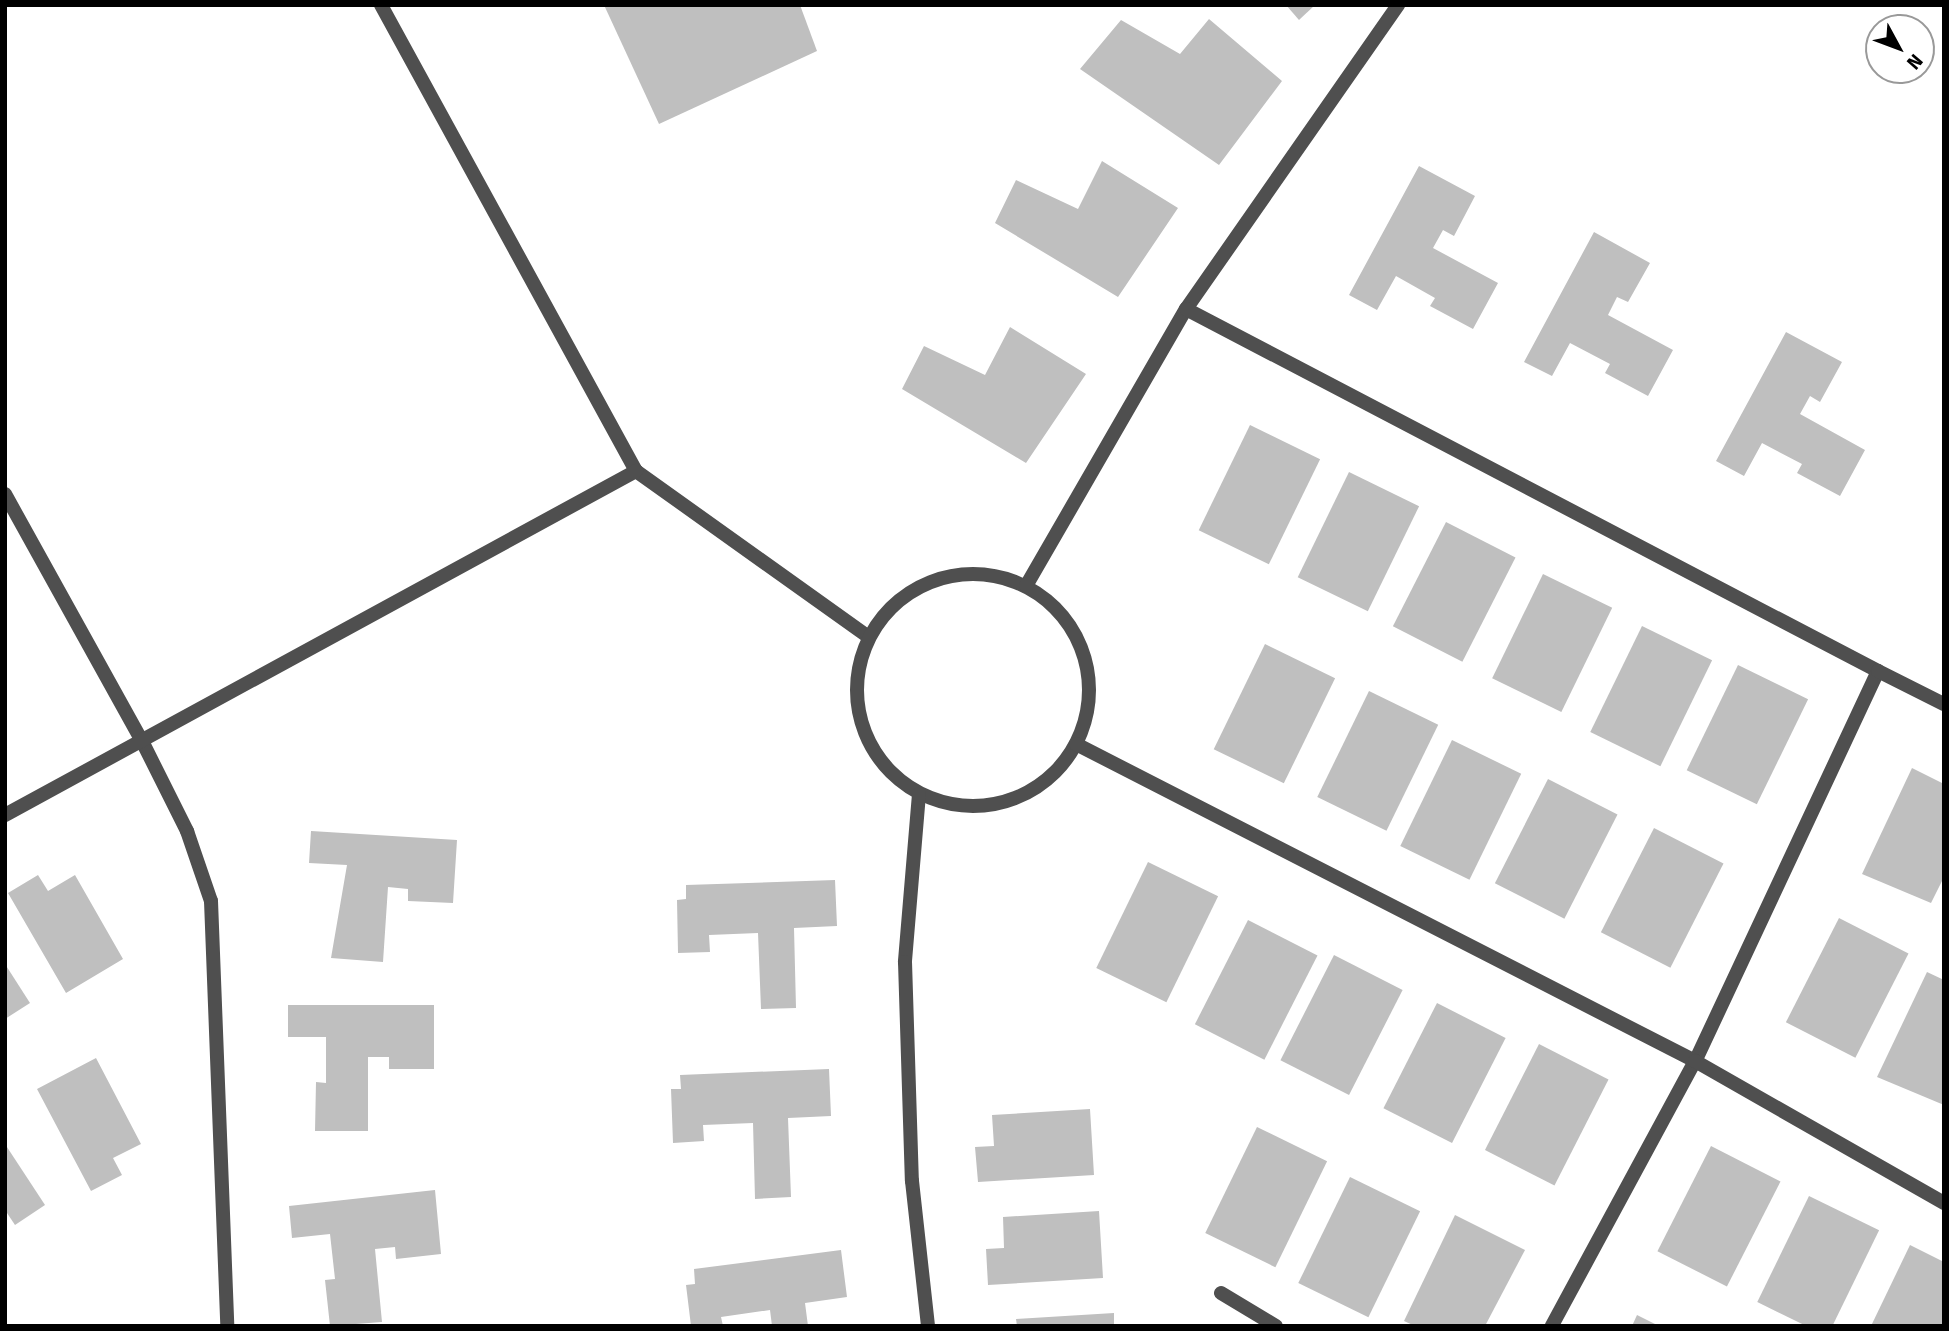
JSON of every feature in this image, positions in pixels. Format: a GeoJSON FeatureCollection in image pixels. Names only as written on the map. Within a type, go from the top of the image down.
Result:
{"type":"FeatureCollection","features":[{"type":"Feature","properties":{"kind":"lane"},"geometry":{"type":"LineString","coordinates":[[381,5],[636,471],[869,637]]}},
{"type":"Feature","properties":{"kind":"lane"},"geometry":{"type":"LineString","coordinates":[[1026,586],[1186,309],[1398,5]]}},
{"type":"Feature","properties":{"kind":"lane"},"geometry":{"type":"LineString","coordinates":[[1186,309],[1944,704]]}},
{"type":"Feature","properties":{"kind":"lane"},"geometry":{"type":"LineString","coordinates":[[5,815],[636,471]]}},
{"type":"Feature","properties":{"kind":"lane"},"geometry":{"type":"LineString","coordinates":[[5,494],[142,741],[187,831],[211,901],[227,1326]]}},
{"type":"Feature","properties":{"kind":"lane"},"geometry":{"type":"LineString","coordinates":[[988,575],[1026,586],[1058,611],[1083,654],[1087,715],[1076,744],[1036,788],[1008,801],[978,807],[919,794],[874,754],[862,726],[858,666],[869,637],[886,612],[937,579],[988,575]]}},
{"type":"Feature","properties":{"kind":"lane"},"geometry":{"type":"LineString","coordinates":[[1552,1326],[1695,1061],[1878,671]]}},
{"type":"Feature","properties":{"kind":"lane"},"geometry":{"type":"LineString","coordinates":[[1076,744],[1695,1061],[1944,1203]]}},
{"type":"Feature","properties":{"kind":"lane"},"geometry":{"type":"LineString","coordinates":[[919,794],[905,962],[912,1181],[928,1326]]}},
{"type":"Feature","properties":{"kind":"lane"},"geometry":{"type":"LineString","coordinates":[[1221,1293],[1276,1326]]}},
{"type":"Feature","properties":{"kind":"building"},"geometry":{"type":"Polygon","coordinates":[[[604,5],[800,5],[817,51],[659,124],[604,5]]]}},
{"type":"Feature","properties":{"kind":"building"},"geometry":{"type":"Polygon","coordinates":[[[1286,5],[1315,5],[1299,20],[1286,5]]]}},
{"type":"Feature","properties":{"kind":"building"},"geometry":{"type":"Polygon","coordinates":[[[1209,19],[1282,81],[1219,165],[1080,69],[1121,20],[1180,54],[1209,19]]]}},
{"type":"Feature","properties":{"kind":"building"},"geometry":{"type":"Polygon","coordinates":[[[1102,161],[1178,208],[1118,297],[995,223],[1016,180],[1078,209],[1102,161]]]}},
{"type":"Feature","properties":{"kind":"building"},"geometry":{"type":"Polygon","coordinates":[[[1419,166],[1475,196],[1454,236],[1443,230],[1433,248],[1498,283],[1473,329],[1430,306],[1435,298],[1396,276],[1377,310],[1349,295],[1419,166]]]}},
{"type":"Feature","properties":{"kind":"building"},"geometry":{"type":"Polygon","coordinates":[[[1594,232],[1650,263],[1628,302],[1617,297],[1608,315],[1673,350],[1648,396],[1605,373],[1610,364],[1570,343],[1552,376],[1524,362],[1594,232]]]}},
{"type":"Feature","properties":{"kind":"building"},"geometry":{"type":"Polygon","coordinates":[[[1010,327],[1086,374],[1026,463],[902,389],[924,346],[985,375],[1010,327]]]}},
{"type":"Feature","properties":{"kind":"building"},"geometry":{"type":"Polygon","coordinates":[[[1786,332],[1842,362],[1820,402],[1810,396],[1800,414],[1865,450],[1840,496],[1797,473],[1802,464],[1762,443],[1744,476],[1716,461],[1786,332]]]}},
{"type":"Feature","properties":{"kind":"building"},"geometry":{"type":"Polygon","coordinates":[[[1250,425],[1320,459],[1269,564],[1199,530],[1250,425]]]}},
{"type":"Feature","properties":{"kind":"building"},"geometry":{"type":"Polygon","coordinates":[[[1349,472],[1419,506],[1368,611],[1298,577],[1349,472]]]}},
{"type":"Feature","properties":{"kind":"building"},"geometry":{"type":"Polygon","coordinates":[[[1446,522],[1515,557],[1462,662],[1393,626],[1446,522]]]}},
{"type":"Feature","properties":{"kind":"building"},"geometry":{"type":"Polygon","coordinates":[[[1543,574],[1612,608],[1561,712],[1492,678],[1543,574]]]}},
{"type":"Feature","properties":{"kind":"building"},"geometry":{"type":"Polygon","coordinates":[[[1642,626],[1712,660],[1660,766],[1590,732],[1642,626]]]}},
{"type":"Feature","properties":{"kind":"building"},"geometry":{"type":"Polygon","coordinates":[[[1265,644],[1335,678],[1284,783],[1214,749],[1265,644]]]}},
{"type":"Feature","properties":{"kind":"building"},"geometry":{"type":"Polygon","coordinates":[[[1738,665],[1808,699],[1757,804],[1687,770],[1738,665]]]}},
{"type":"Feature","properties":{"kind":"building"},"geometry":{"type":"Polygon","coordinates":[[[1369,691],[1438,725],[1386,831],[1317,797],[1369,691]]]}},
{"type":"Feature","properties":{"kind":"building"},"geometry":{"type":"Polygon","coordinates":[[[1452,740],[1521,774],[1469,880],[1400,846],[1452,740]]]}},
{"type":"Feature","properties":{"kind":"building"},"geometry":{"type":"Polygon","coordinates":[[[1912,768],[1944,784],[1944,877],[1931,903],[1862,874],[1912,768]]]}},
{"type":"Feature","properties":{"kind":"building"},"geometry":{"type":"Polygon","coordinates":[[[1548,779],[1617,814],[1564,919],[1495,883],[1548,779]]]}},
{"type":"Feature","properties":{"kind":"building"},"geometry":{"type":"Polygon","coordinates":[[[1654,828],[1723,863],[1670,968],[1601,932],[1654,828]]]}},
{"type":"Feature","properties":{"kind":"building"},"geometry":{"type":"Polygon","coordinates":[[[311,831],[457,840],[453,903],[408,901],[408,889],[388,887],[383,962],[331,958],[347,865],[309,863],[311,831]]]}},
{"type":"Feature","properties":{"kind":"building"},"geometry":{"type":"Polygon","coordinates":[[[1148,862],[1218,896],[1166,1002],[1096,968],[1148,862]]]}},
{"type":"Feature","properties":{"kind":"building"},"geometry":{"type":"Polygon","coordinates":[[[38,875],[48,891],[75,875],[123,959],[66,993],[8,893],[38,875]]]}},
{"type":"Feature","properties":{"kind":"building"},"geometry":{"type":"Polygon","coordinates":[[[835,880],[837,926],[794,928],[796,1008],[761,1009],[758,933],[709,935],[710,952],[678,953],[677,900],[686,899],[686,885],[835,880]]]}},
{"type":"Feature","properties":{"kind":"building"},"geometry":{"type":"Polygon","coordinates":[[[1839,918],[1908,953],[1855,1058],[1786,1022],[1839,918]]]}},
{"type":"Feature","properties":{"kind":"building"},"geometry":{"type":"Polygon","coordinates":[[[1248,920],[1317,955],[1264,1060],[1195,1024],[1248,920]]]}},
{"type":"Feature","properties":{"kind":"building"},"geometry":{"type":"Polygon","coordinates":[[[1334,955],[1403,990],[1349,1095],[1280,1060],[1334,955]]]}},
{"type":"Feature","properties":{"kind":"building"},"geometry":{"type":"Polygon","coordinates":[[[5,964],[30,1003],[5,1019],[5,964]]]}},
{"type":"Feature","properties":{"kind":"building"},"geometry":{"type":"Polygon","coordinates":[[[1927,972],[1944,980],[1944,1105],[1877,1077],[1927,972]]]}},
{"type":"Feature","properties":{"kind":"building"},"geometry":{"type":"Polygon","coordinates":[[[1437,1003],[1506,1038],[1452,1143],[1383,1108],[1437,1003]]]}},
{"type":"Feature","properties":{"kind":"building"},"geometry":{"type":"Polygon","coordinates":[[[288,1005],[434,1005],[434,1069],[389,1069],[389,1057],[368,1057],[368,1131],[315,1131],[316,1082],[326,1083],[326,1037],[288,1037],[288,1005]]]}},
{"type":"Feature","properties":{"kind":"building"},"geometry":{"type":"Polygon","coordinates":[[[1539,1044],[1608,1079],[1554,1185],[1485,1150],[1539,1044]]]}},
{"type":"Feature","properties":{"kind":"building"},"geometry":{"type":"Polygon","coordinates":[[[96,1058],[141,1144],[113,1158],[122,1175],[91,1191],[37,1089],[96,1058]]]}},
{"type":"Feature","properties":{"kind":"building"},"geometry":{"type":"Polygon","coordinates":[[[829,1069],[831,1116],[788,1118],[791,1197],[755,1199],[753,1123],[703,1125],[704,1141],[673,1143],[671,1089],[681,1089],[680,1075],[829,1069]]]}},
{"type":"Feature","properties":{"kind":"building"},"geometry":{"type":"Polygon","coordinates":[[[1090,1109],[1094,1175],[978,1182],[975,1147],[994,1146],[992,1115],[1090,1109]]]}},
{"type":"Feature","properties":{"kind":"building"},"geometry":{"type":"Polygon","coordinates":[[[1257,1127],[1327,1161],[1275,1267],[1205,1233],[1257,1127]]]}},
{"type":"Feature","properties":{"kind":"building"},"geometry":{"type":"Polygon","coordinates":[[[5,1144],[45,1205],[15,1225],[5,1210],[5,1144]]]}},
{"type":"Feature","properties":{"kind":"building"},"geometry":{"type":"Polygon","coordinates":[[[1711,1146],[1780,1181],[1727,1287],[1657,1251],[1711,1146]]]}},
{"type":"Feature","properties":{"kind":"building"},"geometry":{"type":"Polygon","coordinates":[[[1350,1177],[1420,1211],[1368,1317],[1298,1283],[1350,1177]]]}},
{"type":"Feature","properties":{"kind":"building"},"geometry":{"type":"Polygon","coordinates":[[[435,1190],[441,1254],[396,1259],[395,1247],[375,1249],[382,1322],[330,1326],[325,1280],[335,1279],[330,1234],[292,1238],[289,1206],[435,1190]]]}},
{"type":"Feature","properties":{"kind":"building"},"geometry":{"type":"Polygon","coordinates":[[[1809,1196],[1879,1230],[1832,1326],[1806,1326],[1757,1302],[1809,1196]]]}},
{"type":"Feature","properties":{"kind":"building"},"geometry":{"type":"Polygon","coordinates":[[[1099,1211],[1103,1278],[988,1285],[986,1249],[1004,1248],[1003,1217],[1099,1211]]]}},
{"type":"Feature","properties":{"kind":"building"},"geometry":{"type":"Polygon","coordinates":[[[1455,1215],[1525,1250],[1485,1326],[1415,1326],[1404,1321],[1455,1215]]]}},
{"type":"Feature","properties":{"kind":"building"},"geometry":{"type":"Polygon","coordinates":[[[1910,1245],[1944,1262],[1944,1326],[1871,1326],[1910,1245]]]}},
{"type":"Feature","properties":{"kind":"building"},"geometry":{"type":"Polygon","coordinates":[[[841,1250],[847,1297],[805,1303],[808,1326],[772,1326],[770,1310],[721,1317],[723,1326],[691,1326],[686,1285],[695,1284],[694,1269],[841,1250]]]}},
{"type":"Feature","properties":{"kind":"building"},"geometry":{"type":"Polygon","coordinates":[[[1114,1313],[1114,1326],[1017,1326],[1016,1319],[1114,1313]]]}},
{"type":"Feature","properties":{"kind":"building"},"geometry":{"type":"Polygon","coordinates":[[[1637,1315],[1659,1326],[1632,1326],[1637,1315]]]}}]}
